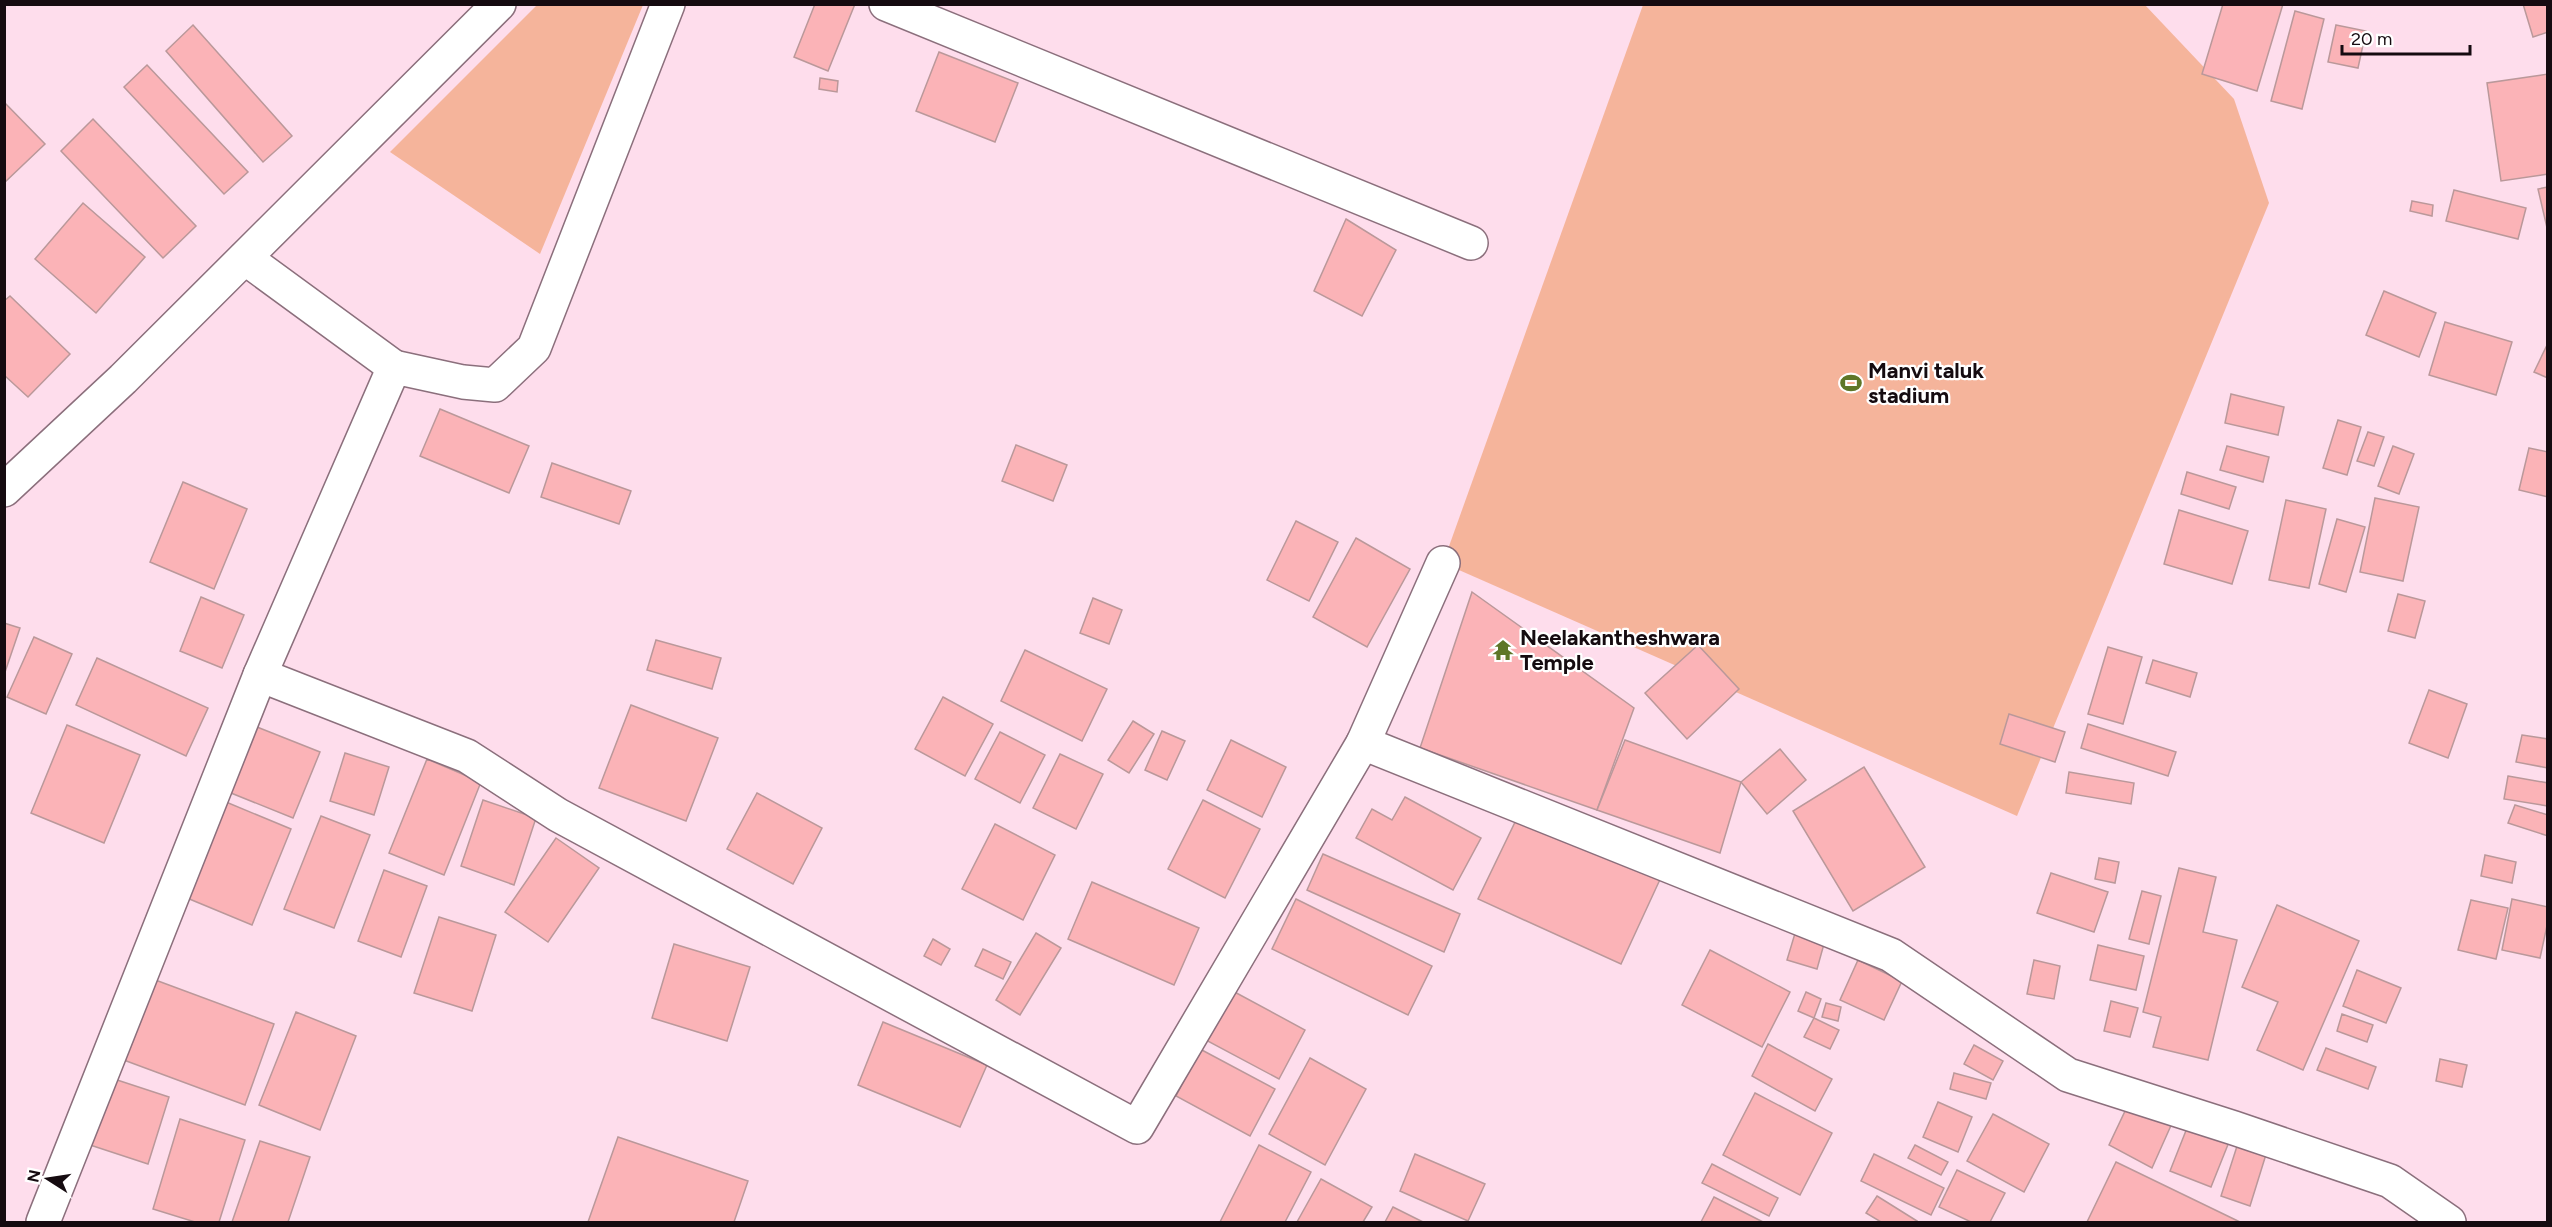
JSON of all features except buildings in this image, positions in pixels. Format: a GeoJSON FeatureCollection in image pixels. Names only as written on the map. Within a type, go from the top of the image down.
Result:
{"type":"FeatureCollection","features":[{"type":"Feature","properties":{"kind":"street"},"geometry":{"type":"LineString","coordinates":[[4,490],[123,379],[499,4]]}},
{"type":"Feature","properties":{"kind":"street"},"geometry":{"type":"LineString","coordinates":[[245,258],[394,367],[464,382],[495,386],[534,348],[668,4]]}},
{"type":"Feature","properties":{"kind":"street"},"geometry":{"type":"LineString","coordinates":[[886,4],[1471,243]]}},
{"type":"Feature","properties":{"kind":"street"},"geometry":{"type":"LineString","coordinates":[[43,1222],[260,675],[394,367]]}},
{"type":"Feature","properties":{"kind":"street"},"geometry":{"type":"LineString","coordinates":[[260,675],[467,756],[558,815],[1137,1127],[1363,743],[1443,563]]}},
{"type":"Feature","properties":{"kind":"street"},"geometry":{"type":"LineString","coordinates":[[1363,743],[1891,955],[2068,1075],[2390,1181],[2449,1222]]}},
{"type":"Feature","properties":{"kind":"shaded area"},"geometry":{"type":"Polygon","coordinates":[[[537,5],[643,5],[540,254],[390,152],[537,5]]]}},
{"type":"Feature","properties":{"kind":"shaded area","name":"Manvi taluk stadium"},"geometry":{"type":"Polygon","coordinates":[[[1643,5],[2145,5],[2234,99],[2269,203],[2017,816],[1443,563],[1643,5]]]}},
{"type":"Feature","properties":{"kind":"place","name":"Manvi taluk stadium"},"geometry":{"type":"Point","coordinates":[1851,383]}},
{"type":"Feature","properties":{"kind":"place","name":"Neelakantheshwara Temple"},"geometry":{"type":"Point","coordinates":[1503,650]}}]}
